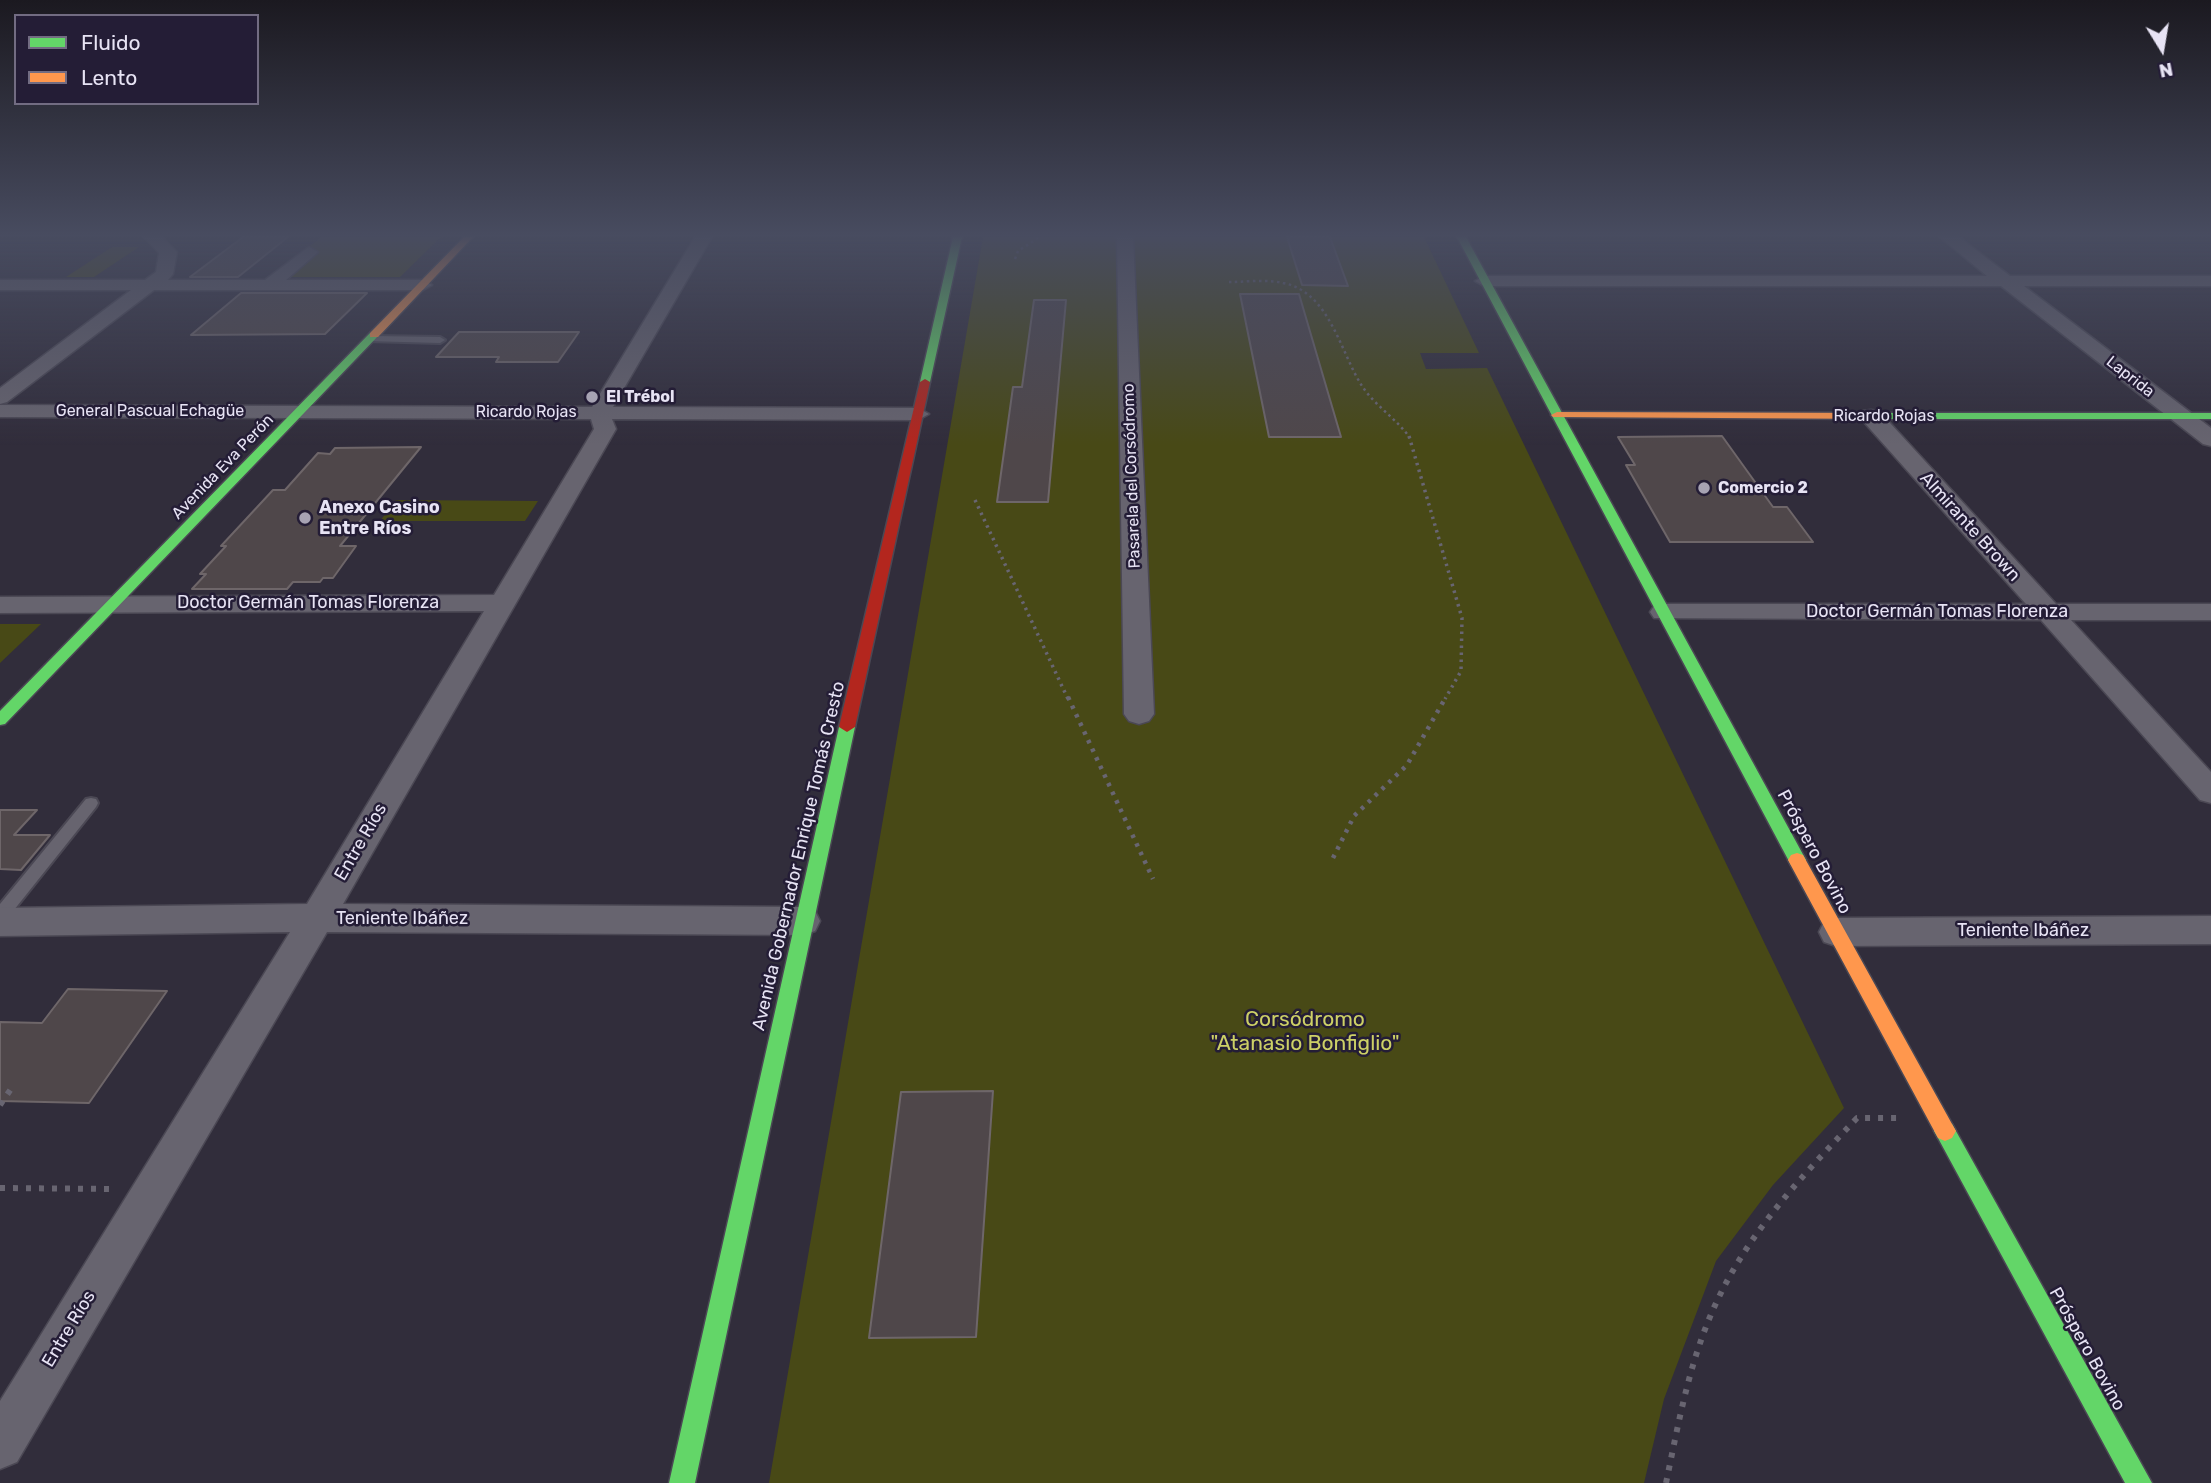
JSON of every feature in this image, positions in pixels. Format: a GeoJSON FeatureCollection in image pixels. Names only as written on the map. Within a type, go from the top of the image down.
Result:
{"type":"FeatureCollection","features":[{"type":"Feature","properties":{"kind":"street"},"geometry":{"type":"LineString","coordinates":[[0,398],[122,306]]}},
{"type":"Feature","properties":{"kind":"street","name":"Avenida Eva Perón"},"geometry":{"type":"LineString","coordinates":[[0,720],[403,306]]}},
{"type":"Feature","properties":{"kind":"street","name":"Entre Ríos"},"geometry":{"type":"LineString","coordinates":[[0,1445],[317,918],[500,603],[605,429],[599,413],[663,306]]}},
{"type":"Feature","properties":{"kind":"street","name":"Avenida Gobernador Enrique Tomás Cresto"},"geometry":{"type":"LineString","coordinates":[[682,1483],[803,921],[942,306]]}},
{"type":"Feature","properties":{"kind":"street","name":"Pasarela del Corsódromo"},"geometry":{"type":"LineString","coordinates":[[1127,306],[1139,714]]}},
{"type":"Feature","properties":{"kind":"street","name":"Próspero Bovino"},"geometry":{"type":"LineString","coordinates":[[1498,306],[1836,932],[2139,1483]]}},
{"type":"Feature","properties":{"kind":"street","name":"Laprida"},"geometry":{"type":"LineString","coordinates":[[2039,306],[2211,439]]}},
{"type":"Feature","properties":{"kind":"street","name":"General Pascual Echagüe"},"geometry":{"type":"LineString","coordinates":[[0,411],[301,411]]}},
{"type":"Feature","properties":{"kind":"street","name":"Ricardo Rojas"},"geometry":{"type":"LineString","coordinates":[[301,411],[918,414]]}},
{"type":"Feature","properties":{"kind":"street","name":"Ricardo Rojas"},"geometry":{"type":"LineString","coordinates":[[1557,415],[2211,416]]}},
{"type":"Feature","properties":{"kind":"street","name":"Almirante Brown"},"geometry":{"type":"LineString","coordinates":[[1871,416],[2211,792]]}},
{"type":"Feature","properties":{"kind":"street","name":"Doctor Germán Tomas Florenza"},"geometry":{"type":"LineString","coordinates":[[0,605],[500,603]]}},
{"type":"Feature","properties":{"kind":"street","name":"Doctor Germán Tomas Florenza"},"geometry":{"type":"LineString","coordinates":[[1662,612],[2211,612]]}},
{"type":"Feature","properties":{"kind":"street","name":"Teniente Ibáñez"},"geometry":{"type":"LineString","coordinates":[[0,922],[317,918],[803,921]]}},
{"type":"Feature","properties":{"kind":"street","name":"Teniente Ibáñez"},"geometry":{"type":"LineString","coordinates":[[1836,932],[2211,930]]}},
{"type":"Feature","properties":{"kind":"lane"},"geometry":{"type":"LineString","coordinates":[[371,339],[440,340]]}},
{"type":"Feature","properties":{"kind":"lane"},"geometry":{"type":"LineString","coordinates":[[0,915],[91,803]]}},
{"type":"Feature","properties":{"kind":"path"},"geometry":{"type":"LineString","coordinates":[[1321,306],[1358,381],[1409,436],[1462,618],[1461,671],[1407,765],[1354,816],[1332,858]]}},
{"type":"Feature","properties":{"kind":"path"},"geometry":{"type":"LineString","coordinates":[[975,500],[1153,880]]}},
{"type":"Feature","properties":{"kind":"path"},"geometry":{"type":"LineString","coordinates":[[0,1105],[12,1089]]}},
{"type":"Feature","properties":{"kind":"path"},"geometry":{"type":"LineString","coordinates":[[1666,1483],[1684,1398],[1718,1299],[1759,1229],[1806,1172],[1857,1118],[1938,1119]]}},
{"type":"Feature","properties":{"kind":"path"},"geometry":{"type":"LineString","coordinates":[[0,1188],[153,1188]]}},
{"type":"Feature","properties":{"kind":"green space","name":"Corsódromo \"Atanasio Bonfiglio\""},"geometry":{"type":"Polygon","coordinates":[[[971,306],[1457,306],[1479,353],[1420,353],[1426,369],[1487,368],[1844,1108],[1773,1185],[1716,1261],[1664,1399],[1644,1483],[769,1483],[971,306]]]}},
{"type":"Feature","properties":{"kind":"green space"},"geometry":{"type":"Polygon","coordinates":[[[396,500],[538,501],[525,521],[380,521],[396,500]]]}},
{"type":"Feature","properties":{"kind":"green space"},"geometry":{"type":"Polygon","coordinates":[[[0,624],[41,624],[0,663],[0,624]]]}},
{"type":"Feature","properties":{"kind":"building"},"geometry":{"type":"Polygon","coordinates":[[[225,306],[353,306],[325,334],[191,335],[225,306]]]}},
{"type":"Feature","properties":{"kind":"building"},"geometry":{"type":"Polygon","coordinates":[[[1033,306],[1065,306],[1048,502],[997,502],[1013,387],[1022,387],[1033,306]]]}},
{"type":"Feature","properties":{"kind":"building"},"geometry":{"type":"Polygon","coordinates":[[[1242,306],[1303,306],[1341,437],[1269,437],[1242,306]]]}},
{"type":"Feature","properties":{"kind":"building"},"geometry":{"type":"Polygon","coordinates":[[[459,332],[579,332],[558,362],[496,362],[499,357],[436,357],[459,332]]]}},
{"type":"Feature","properties":{"kind":"building","name":"Comercio 2"},"geometry":{"type":"Polygon","coordinates":[[[1722,436],[1773,507],[1787,507],[1813,542],[1670,542],[1626,465],[1635,465],[1618,437],[1722,436]]]}},
{"type":"Feature","properties":{"kind":"building"},"geometry":{"type":"Polygon","coordinates":[[[421,447],[340,546],[356,546],[333,578],[323,578],[320,582],[293,582],[287,589],[192,589],[206,574],[200,574],[226,546],[221,546],[273,490],[285,490],[318,453],[330,454],[335,448],[421,447]]]}},
{"type":"Feature","properties":{"kind":"building"},"geometry":{"type":"Polygon","coordinates":[[[0,810],[37,810],[14,835],[50,835],[21,870],[0,869],[0,810]]]}},
{"type":"Feature","properties":{"kind":"building"},"geometry":{"type":"Polygon","coordinates":[[[68,989],[167,991],[89,1103],[0,1101],[0,1022],[42,1023],[68,989]]]}},
{"type":"Feature","properties":{"kind":"building"},"geometry":{"type":"Polygon","coordinates":[[[993,1091],[976,1337],[869,1338],[901,1092],[993,1091]]]}},
{"type":"Feature","properties":{"kind":"traffic: fast"},"geometry":{"type":"LineString","coordinates":[[925,382],[942,306]]}},
{"type":"Feature","properties":{"kind":"traffic: fast"},"geometry":{"type":"LineString","coordinates":[[1498,306],[1797,860]]}},
{"type":"Feature","properties":{"kind":"traffic: fast"},"geometry":{"type":"LineString","coordinates":[[0,720],[374,335]]}},
{"type":"Feature","properties":{"kind":"traffic: fast"},"geometry":{"type":"LineString","coordinates":[[1886,416],[2211,416]]}},
{"type":"Feature","properties":{"kind":"traffic: fast"},"geometry":{"type":"LineString","coordinates":[[682,1483],[847,727]]}},
{"type":"Feature","properties":{"kind":"traffic: fast"},"geometry":{"type":"LineString","coordinates":[[1945,1131],[2139,1483]]}},
{"type":"Feature","properties":{"kind":"traffic: slow"},"geometry":{"type":"LineString","coordinates":[[374,335],[402,306]]}},
{"type":"Feature","properties":{"kind":"traffic: slow"},"geometry":{"type":"LineString","coordinates":[[1557,415],[1886,416]]}},
{"type":"Feature","properties":{"kind":"traffic: slow"},"geometry":{"type":"LineString","coordinates":[[1797,860],[1945,1131]]}},
{"type":"Feature","properties":{"kind":"traffic: jam"},"geometry":{"type":"LineString","coordinates":[[847,727],[925,382]]}},
{"type":"Feature","properties":{"kind":"place","name":"El Trébol"},"geometry":{"type":"Point","coordinates":[592,397]}},
{"type":"Feature","properties":{"kind":"place","name":"Comercio 2"},"geometry":{"type":"Point","coordinates":[1704,488]}},
{"type":"Feature","properties":{"kind":"place","name":"Anexo Casino Entre Ríos"},"geometry":{"type":"Point","coordinates":[305,518]}}]}
